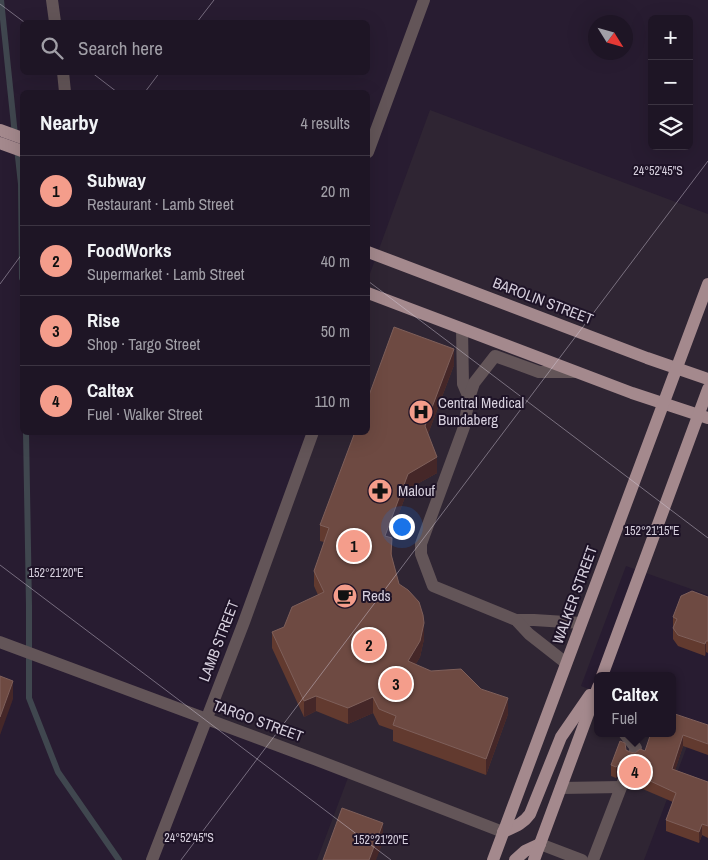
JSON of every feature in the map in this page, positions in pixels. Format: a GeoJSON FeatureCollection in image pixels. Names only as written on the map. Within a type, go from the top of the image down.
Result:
{"type":"FeatureCollection","features":[{"type":"Feature","properties":{"kind":"main road"},"geometry":{"type":"LineString","coordinates":[[1,137],[20,138]]}},
{"type":"Feature","properties":{"kind":"main road"},"geometry":{"type":"LineString","coordinates":[[1,137],[20,150]]}},
{"type":"Feature","properties":{"kind":"main road","name":"BAROLIN STREET"},"geometry":{"type":"LineString","coordinates":[[370,253],[708,379]]}},
{"type":"Feature","properties":{"kind":"main road","name":"WALKER STREET"},"geometry":{"type":"LineString","coordinates":[[493,860],[708,284]]}},
{"type":"Feature","properties":{"kind":"main road"},"geometry":{"type":"LineString","coordinates":[[370,293],[663,404],[703,417]]}},
{"type":"Feature","properties":{"kind":"main road"},"geometry":{"type":"LineString","coordinates":[[604,672],[703,417],[708,388]]}},
{"type":"Feature","properties":{"kind":"main road"},"geometry":{"type":"LineString","coordinates":[[503,832],[518,826],[530,814],[561,737],[594,696]]}},
{"type":"Feature","properties":{"kind":"main road"},"geometry":{"type":"LineString","coordinates":[[534,860],[594,700]]}},
{"type":"Feature","properties":{"kind":"main road"},"geometry":{"type":"LineString","coordinates":[[515,860],[525,851],[540,844]]}},
{"type":"Feature","properties":{"kind":"street"},"geometry":{"type":"LineString","coordinates":[[52,0],[55,20]]}},
{"type":"Feature","properties":{"kind":"street"},"geometry":{"type":"LineString","coordinates":[[370,147],[424,0]]}},
{"type":"Feature","properties":{"kind":"street"},"geometry":{"type":"LineString","coordinates":[[63,75],[65,90]]}},
{"type":"Feature","properties":{"kind":"street"},"geometry":{"type":"LineString","coordinates":[[462,329],[463,384],[470,398]]}},
{"type":"Feature","properties":{"kind":"street"},"geometry":{"type":"LineString","coordinates":[[580,372],[539,372],[495,356],[474,383],[464,427],[421,544],[421,554],[433,586],[516,620],[581,623]]}},
{"type":"Feature","properties":{"kind":"street","name":"LAMB STREET"},"geometry":{"type":"LineString","coordinates":[[152,860],[312,435]]}},
{"type":"Feature","properties":{"kind":"street"},"geometry":{"type":"LineString","coordinates":[[516,620],[529,634],[566,663]]}},
{"type":"Feature","properties":{"kind":"street","name":"TARGO STREET"},"geometry":{"type":"LineString","coordinates":[[4,644],[314,759],[503,832]]}},
{"type":"Feature","properties":{"kind":"street"},"geometry":{"type":"LineString","coordinates":[[627,737],[636,748],[633,756]]}},
{"type":"Feature","properties":{"kind":"street"},"geometry":{"type":"LineString","coordinates":[[561,788],[622,784],[593,860]]}},
{"type":"Feature","properties":{"kind":"street"},"geometry":{"type":"LineString","coordinates":[[540,844],[582,860]]}},
{"type":"Feature","properties":{"kind":"shaded area"},"geometry":{"type":"Polygon","coordinates":[[[430,110],[708,214],[708,595],[626,566],[581,686],[594,691],[594,737],[676,737],[676,732],[694,728],[644,860],[317,860],[349,775],[203,721],[309,435],[370,435],[370,274],[430,110]]]}},
{"type":"Feature","properties":{"kind":"building"},"geometry":{"type":"Polygon","coordinates":[[[394,327],[454,349],[425,426],[437,457],[408,474],[385,536],[392,538],[391,554],[399,584],[408,590],[419,602],[423,615],[424,623],[420,641],[408,661],[431,671],[461,669],[481,689],[508,698],[486,759],[393,725],[396,716],[379,709],[373,697],[348,708],[316,696],[304,701],[272,632],[284,627],[292,607],[324,592],[314,571],[329,528],[320,525],[354,435],[370,435],[370,393],[394,327]]]}},
{"type":"Feature","properties":{"kind":"building"},"geometry":{"type":"Polygon","coordinates":[[[692,591],[708,597],[708,641],[705,644],[678,635],[673,628],[677,619],[673,617],[681,596],[692,591]]]}},
{"type":"Feature","properties":{"kind":"building"},"geometry":{"type":"Polygon","coordinates":[[[0,676],[13,681],[0,717],[0,676]]]}},
{"type":"Feature","properties":{"kind":"building"},"geometry":{"type":"Polygon","coordinates":[[[676,714],[708,725],[708,744],[683,735],[672,769],[708,782],[708,826],[702,824],[699,832],[666,820],[676,793],[631,772],[630,766],[626,763],[621,763],[616,767],[611,765],[620,741],[625,743],[626,750],[630,752],[635,753],[640,749],[645,751],[650,737],[676,737],[676,714]]]}},
{"type":"Feature","properties":{"kind":"building"},"geometry":{"type":"Polygon","coordinates":[[[342,808],[383,823],[369,860],[323,860],[342,808]]]}},
{"type":"Feature","properties":{"kind":"waterway"},"geometry":{"type":"LineString","coordinates":[[1,0],[15,135]]}},
{"type":"Feature","properties":{"kind":"waterway"},"geometry":{"type":"LineString","coordinates":[[17,148],[20,175]]}},
{"type":"Feature","properties":{"kind":"waterway"},"geometry":{"type":"LineString","coordinates":[[26,435],[29,698],[58,772],[119,860]]}},
{"type":"Feature","properties":{"kind":"place","name":"Central Medical Bundaberg"},"geometry":{"type":"Point","coordinates":[421,412]}},
{"type":"Feature","properties":{"kind":"place","name":"Malouf"},"geometry":{"type":"Point","coordinates":[380,491]}},
{"type":"Feature","properties":{"kind":"place","name":"Subway"},"geometry":{"type":"Point","coordinates":[354,546]}},
{"type":"Feature","properties":{"kind":"place","name":"Reds"},"geometry":{"type":"Point","coordinates":[345,596]}},
{"type":"Feature","properties":{"kind":"place","name":"FoodWorks"},"geometry":{"type":"Point","coordinates":[369,645]}},
{"type":"Feature","properties":{"kind":"place","name":"Rise"},"geometry":{"type":"Point","coordinates":[396,684]}},
{"type":"Feature","properties":{"kind":"place","name":"Caltex"},"geometry":{"type":"Point","coordinates":[635,772]}}]}
